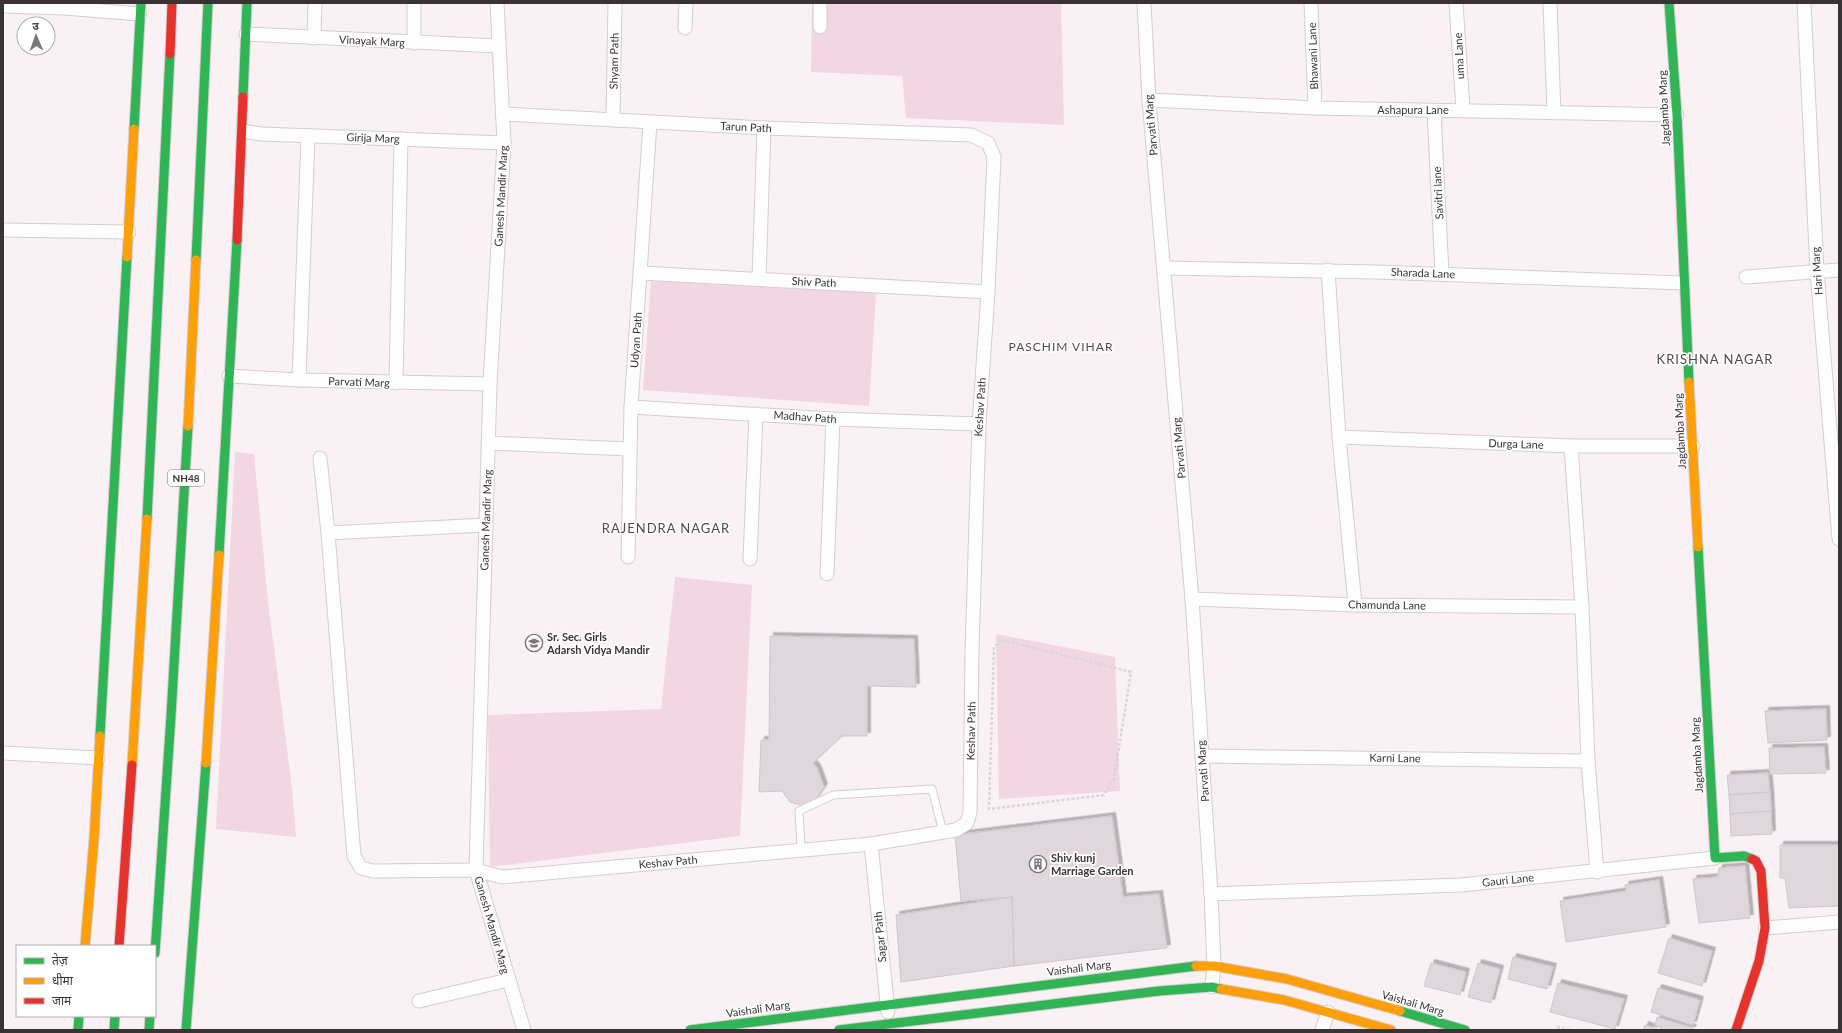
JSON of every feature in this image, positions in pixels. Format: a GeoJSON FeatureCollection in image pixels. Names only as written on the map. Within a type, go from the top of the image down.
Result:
{"type":"FeatureCollection","features":[{"type":"Feature","properties":{"kind":"main road"},"geometry":{"type":"LineString","coordinates":[[119,945],[144,590],[172,3]]}},
{"type":"Feature","properties":{"kind":"main road","name":"NH48"},"geometry":{"type":"LineString","coordinates":[[156,945],[180,585],[193,352],[208,3]]}},
{"type":"Feature","properties":{"kind":"main road"},"geometry":{"type":"LineString","coordinates":[[186,1030],[215,634],[243,131],[247,3]]}},
{"type":"Feature","properties":{"kind":"main road","name":"Jagdamba Marg"},"geometry":{"type":"LineString","coordinates":[[1669,3],[1677,115],[1683,283],[1715,858]]}},
{"type":"Feature","properties":{"kind":"main road"},"geometry":{"type":"LineString","coordinates":[[85,945],[94,839],[129,232],[140,8]]}},
{"type":"Feature","properties":{"kind":"main road","name":"Gauri Lane"},"geometry":{"type":"LineString","coordinates":[[1715,858],[1744,856],[1756,861],[1761,871],[1765,928],[1758,961],[1736,1030]]}},
{"type":"Feature","properties":{"kind":"main road","name":"Vaishali Marg"},"geometry":{"type":"LineString","coordinates":[[690,1030],[886,1004],[1199,966],[1214,966],[1287,979],[1465,1030]]}},
{"type":"Feature","properties":{"kind":"main road"},"geometry":{"type":"LineString","coordinates":[[839,1030],[890,1027],[1143,993],[1212,987],[1284,1000],[1391,1030]]}},
{"type":"Feature","properties":{"kind":"main road"},"geometry":{"type":"LineString","coordinates":[[78,1030],[79,1017]]}},
{"type":"Feature","properties":{"kind":"main road"},"geometry":{"type":"LineString","coordinates":[[114,1017],[114,1030]]}},
{"type":"Feature","properties":{"kind":"main road"},"geometry":{"type":"LineString","coordinates":[[149,1030],[150,1017]]}},
{"type":"Feature","properties":{"kind":"street"},"geometry":{"type":"LineString","coordinates":[[314,38],[315,3]]}},
{"type":"Feature","properties":{"kind":"street"},"geometry":{"type":"LineString","coordinates":[[414,3],[414,43]]}},
{"type":"Feature","properties":{"kind":"street","name":"Ganesh Mandir Marg"},"geometry":{"type":"LineString","coordinates":[[497,3],[504,143],[490,384],[476,870],[524,1030]]}},
{"type":"Feature","properties":{"kind":"street","name":"Shyam Path"},"geometry":{"type":"LineString","coordinates":[[613,120],[614,3]]}},
{"type":"Feature","properties":{"kind":"street"},"geometry":{"type":"LineString","coordinates":[[685,28],[686,3]]}},
{"type":"Feature","properties":{"kind":"street"},"geometry":{"type":"LineString","coordinates":[[820,3],[820,27]]}},
{"type":"Feature","properties":{"kind":"street","name":"Parvati Marg"},"geometry":{"type":"LineString","coordinates":[[1144,3],[1149,100],[1192,599],[1210,894]]}},
{"type":"Feature","properties":{"kind":"street","name":"Bhawani Lane"},"geometry":{"type":"LineString","coordinates":[[1311,3],[1315,108]]}},
{"type":"Feature","properties":{"kind":"street","name":"uma Lane"},"geometry":{"type":"LineString","coordinates":[[1456,3],[1462,110]]}},
{"type":"Feature","properties":{"kind":"street"},"geometry":{"type":"LineString","coordinates":[[1550,3],[1554,113]]}},
{"type":"Feature","properties":{"kind":"street","name":"Hari Marg"},"geometry":{"type":"LineString","coordinates":[[1804,3],[1817,272],[1839,539]]}},
{"type":"Feature","properties":{"kind":"street"},"geometry":{"type":"LineString","coordinates":[[3,6],[140,8]]}},
{"type":"Feature","properties":{"kind":"street","name":"Vinayak Marg"},"geometry":{"type":"LineString","coordinates":[[246,34],[498,46]]}},
{"type":"Feature","properties":{"kind":"street","name":"Ashapura Lane"},"geometry":{"type":"LineString","coordinates":[[1149,100],[1315,108],[1677,115]]}},
{"type":"Feature","properties":{"kind":"street","name":"Savitri lane"},"geometry":{"type":"LineString","coordinates":[[1434,111],[1442,274]]}},
{"type":"Feature","properties":{"kind":"street","name":"Tarun Path"},"geometry":{"type":"LineString","coordinates":[[503,114],[650,123],[971,135],[988,143]]}},
{"type":"Feature","properties":{"kind":"street","name":"Udyan Path"},"geometry":{"type":"LineString","coordinates":[[628,556],[631,407],[650,123]]}},
{"type":"Feature","properties":{"kind":"street"},"geometry":{"type":"LineString","coordinates":[[759,279],[764,128]]}},
{"type":"Feature","properties":{"kind":"street","name":"Girija Marg"},"geometry":{"type":"LineString","coordinates":[[243,131],[261,134],[504,143]]}},
{"type":"Feature","properties":{"kind":"street"},"geometry":{"type":"LineString","coordinates":[[299,380],[308,136]]}},
{"type":"Feature","properties":{"kind":"street"},"geometry":{"type":"LineString","coordinates":[[396,383],[402,139]]}},
{"type":"Feature","properties":{"kind":"street","name":"Keshav Path"},"geometry":{"type":"LineString","coordinates":[[320,458],[328,533],[354,856],[361,868],[373,871],[476,870],[502,877],[871,844],[956,830],[967,823],[970,812],[972,652],[978,424],[988,292],[994,157],[988,143]]}},
{"type":"Feature","properties":{"kind":"street"},"geometry":{"type":"LineString","coordinates":[[3,230],[129,232]]}},
{"type":"Feature","properties":{"kind":"street","name":"Sharada Lane"},"geometry":{"type":"LineString","coordinates":[[1164,268],[1328,270],[1683,283]]}},
{"type":"Feature","properties":{"kind":"street"},"geometry":{"type":"LineString","coordinates":[[1328,270],[1339,437],[1354,605]]}},
{"type":"Feature","properties":{"kind":"street"},"geometry":{"type":"LineString","coordinates":[[1746,277],[1839,270]]}},
{"type":"Feature","properties":{"kind":"street","name":"Shiv Path"},"geometry":{"type":"LineString","coordinates":[[641,273],[988,292]]}},
{"type":"Feature","properties":{"kind":"street","name":"Parvati Marg"},"geometry":{"type":"LineString","coordinates":[[229,376],[396,383],[490,384]]}},
{"type":"Feature","properties":{"kind":"street","name":"Madhav Path"},"geometry":{"type":"LineString","coordinates":[[631,407],[833,420],[978,424]]}},
{"type":"Feature","properties":{"kind":"street"},"geometry":{"type":"LineString","coordinates":[[750,559],[756,414]]}},
{"type":"Feature","properties":{"kind":"street"},"geometry":{"type":"LineString","coordinates":[[827,574],[833,420]]}},
{"type":"Feature","properties":{"kind":"street","name":"Durga Lane"},"geometry":{"type":"LineString","coordinates":[[1339,437],[1571,446],[1693,446]]}},
{"type":"Feature","properties":{"kind":"street"},"geometry":{"type":"LineString","coordinates":[[488,443],[629,449]]}},
{"type":"Feature","properties":{"kind":"street"},"geometry":{"type":"LineString","coordinates":[[1571,446],[1582,607],[1588,761],[1597,872]]}},
{"type":"Feature","properties":{"kind":"street"},"geometry":{"type":"LineString","coordinates":[[328,533],[486,525]]}},
{"type":"Feature","properties":{"kind":"street","name":"Chamunda Lane"},"geometry":{"type":"LineString","coordinates":[[1192,599],[1354,605],[1582,607]]}},
{"type":"Feature","properties":{"kind":"street"},"geometry":{"type":"LineString","coordinates":[[3,753],[98,758]]}},
{"type":"Feature","properties":{"kind":"street","name":"Karni Lane"},"geometry":{"type":"LineString","coordinates":[[1202,756],[1588,761]]}},
{"type":"Feature","properties":{"kind":"street","name":"Sagar Path"},"geometry":{"type":"LineString","coordinates":[[871,844],[886,1004],[890,1027]]}},
{"type":"Feature","properties":{"kind":"street","name":"Gauri Lane"},"geometry":{"type":"LineString","coordinates":[[1210,894],[1461,885],[1597,872],[1715,858]]}},
{"type":"Feature","properties":{"kind":"street"},"geometry":{"type":"LineString","coordinates":[[1210,894],[1214,966],[1212,987]]}},
{"type":"Feature","properties":{"kind":"street"},"geometry":{"type":"LineString","coordinates":[[1765,928],[1839,922]]}},
{"type":"Feature","properties":{"kind":"street"},"geometry":{"type":"LineString","coordinates":[[419,1001],[508,980]]}},
{"type":"Feature","properties":{"kind":"street"},"geometry":{"type":"LineString","coordinates":[[1322,1030],[1328,1012]]}},
{"type":"Feature","properties":{"kind":"lane"},"geometry":{"type":"LineString","coordinates":[[801,850],[799,811],[833,795],[932,789],[943,832]]}},
{"type":"Feature","properties":{"kind":"path"},"geometry":{"type":"LineString","coordinates":[[1002,640],[1131,672],[1114,780],[1104,795],[989,809],[994,647],[1002,640]]}},
{"type":"Feature","properties":{"kind":"path"},"geometry":{"type":"LineString","coordinates":[[1557,1026],[1570,1030]]}},
{"type":"Feature","properties":{"kind":"shaded area"},"geometry":{"type":"Polygon","coordinates":[[[812,3],[1061,3],[1064,125],[906,118],[902,76],[811,72],[812,3]]]}},
{"type":"Feature","properties":{"kind":"shaded area"},"geometry":{"type":"Polygon","coordinates":[[[651,281],[876,293],[869,406],[643,390],[651,281]]]}},
{"type":"Feature","properties":{"kind":"shaded area"},"geometry":{"type":"Polygon","coordinates":[[[235,452],[254,454],[268,601],[292,788],[296,837],[216,829],[235,452]]]}},
{"type":"Feature","properties":{"kind":"shaded area"},"geometry":{"type":"Polygon","coordinates":[[[675,577],[752,585],[740,836],[490,867],[488,715],[661,709],[675,577]]]}},
{"type":"Feature","properties":{"kind":"shaded area"},"geometry":{"type":"Polygon","coordinates":[[[996,634],[1115,657],[1120,791],[999,799],[996,634]]]}},
{"type":"Feature","properties":{"kind":"building"},"geometry":{"type":"Polygon","coordinates":[[[770,636],[914,639],[916,687],[867,686],[867,736],[842,736],[813,763],[817,768],[824,787],[816,799],[804,806],[790,802],[782,791],[759,792],[761,740],[769,740],[770,636]]]}},
{"type":"Feature","properties":{"kind":"building"},"geometry":{"type":"Polygon","coordinates":[[[1826,709],[1827,740],[1768,743],[1765,711],[1826,709]]]}},
{"type":"Feature","properties":{"kind":"building"},"geometry":{"type":"Polygon","coordinates":[[[1824,747],[1826,773],[1770,774],[1769,748],[1824,747]]]}},
{"type":"Feature","properties":{"kind":"building"},"geometry":{"type":"Polygon","coordinates":[[[1768,773],[1770,792],[1729,795],[1727,775],[1768,773]]]}},
{"type":"Feature","properties":{"kind":"building"},"geometry":{"type":"Polygon","coordinates":[[[1770,792],[1771,811],[1730,814],[1729,795],[1770,792]]]}},
{"type":"Feature","properties":{"kind":"building"},"geometry":{"type":"Polygon","coordinates":[[[1771,811],[1772,834],[1731,836],[1730,814],[1771,811]]]}},
{"type":"Feature","properties":{"kind":"building","name":"Shiv kunj Marriage Garden"},"geometry":{"type":"Polygon","coordinates":[[[1112,816],[1123,897],[1159,894],[1167,948],[1014,966],[1012,897],[961,901],[955,835],[1112,816]]]}},
{"type":"Feature","properties":{"kind":"building"},"geometry":{"type":"Polygon","coordinates":[[[1780,845],[1839,845],[1839,906],[1789,908],[1785,878],[1780,878],[1780,845]]]}},
{"type":"Feature","properties":{"kind":"building"},"geometry":{"type":"Polygon","coordinates":[[[1745,866],[1750,918],[1699,923],[1693,879],[1718,877],[1719,868],[1745,866]]]}},
{"type":"Feature","properties":{"kind":"building"},"geometry":{"type":"Polygon","coordinates":[[[1659,880],[1666,927],[1566,942],[1560,901],[1626,891],[1625,885],[1659,880]]]}},
{"type":"Feature","properties":{"kind":"building"},"geometry":{"type":"Polygon","coordinates":[[[1012,897],[1014,966],[901,982],[896,915],[1012,897]]]}},
{"type":"Feature","properties":{"kind":"building"},"geometry":{"type":"Polygon","coordinates":[[[1669,938],[1712,951],[1702,986],[1658,973],[1669,938]]]}},
{"type":"Feature","properties":{"kind":"building"},"geometry":{"type":"Polygon","coordinates":[[[1513,957],[1553,967],[1547,989],[1508,979],[1513,957]]]}},
{"type":"Feature","properties":{"kind":"building"},"geometry":{"type":"Polygon","coordinates":[[[1431,963],[1466,972],[1460,995],[1424,986],[1431,963]]]}},
{"type":"Feature","properties":{"kind":"building"},"geometry":{"type":"Polygon","coordinates":[[[1478,963],[1500,969],[1491,1003],[1468,997],[1478,963]]]}},
{"type":"Feature","properties":{"kind":"building"},"geometry":{"type":"Polygon","coordinates":[[[1558,983],[1624,999],[1615,1029],[1550,1012],[1558,983]]]}},
{"type":"Feature","properties":{"kind":"building"},"geometry":{"type":"Polygon","coordinates":[[[1658,988],[1700,1000],[1693,1025],[1651,1012],[1658,988]]]}},
{"type":"Feature","properties":{"kind":"building"},"geometry":{"type":"Polygon","coordinates":[[[1657,1017],[1693,1028],[1692,1030],[1660,1030],[1661,1027],[1655,1025],[1657,1017]]]}},
{"type":"Feature","properties":{"kind":"building"},"geometry":{"type":"Polygon","coordinates":[[[1645,1025],[1660,1030],[1643,1030],[1645,1025]]]}},
{"type":"Feature","properties":{"kind":"traffic: fast"},"geometry":{"type":"LineString","coordinates":[[134,129],[141,3]]}},
{"type":"Feature","properties":{"kind":"traffic: fast"},"geometry":{"type":"LineString","coordinates":[[196,260],[208,3]]}},
{"type":"Feature","properties":{"kind":"traffic: fast"},"geometry":{"type":"LineString","coordinates":[[243,97],[247,3]]}},
{"type":"Feature","properties":{"kind":"traffic: fast"},"geometry":{"type":"LineString","coordinates":[[1669,3],[1677,115],[1689,382]]}},
{"type":"Feature","properties":{"kind":"traffic: fast"},"geometry":{"type":"LineString","coordinates":[[147,519],[170,54]]}},
{"type":"Feature","properties":{"kind":"traffic: fast"},"geometry":{"type":"LineString","coordinates":[[219,555],[237,240]]}},
{"type":"Feature","properties":{"kind":"traffic: fast"},"geometry":{"type":"LineString","coordinates":[[100,736],[127,257]]}},
{"type":"Feature","properties":{"kind":"traffic: fast"},"geometry":{"type":"LineString","coordinates":[[156,945],[188,426]]}},
{"type":"Feature","properties":{"kind":"traffic: fast"},"geometry":{"type":"LineString","coordinates":[[1698,547],[1715,858],[1744,856],[1752,859]]}},
{"type":"Feature","properties":{"kind":"traffic: fast"},"geometry":{"type":"LineString","coordinates":[[186,1030],[206,763]]}},
{"type":"Feature","properties":{"kind":"traffic: fast"},"geometry":{"type":"LineString","coordinates":[[690,1030],[1196,966]]}},
{"type":"Feature","properties":{"kind":"traffic: fast"},"geometry":{"type":"LineString","coordinates":[[839,1030],[1159,991],[1212,987],[1221,989]]}},
{"type":"Feature","properties":{"kind":"traffic: fast"},"geometry":{"type":"LineString","coordinates":[[1400,1011],[1465,1030]]}},
{"type":"Feature","properties":{"kind":"traffic: fast"},"geometry":{"type":"LineString","coordinates":[[78,1030],[79,1017]]}},
{"type":"Feature","properties":{"kind":"traffic: fast"},"geometry":{"type":"LineString","coordinates":[[114,1030],[115,1017]]}},
{"type":"Feature","properties":{"kind":"traffic: fast"},"geometry":{"type":"LineString","coordinates":[[149,1030],[150,1017]]}},
{"type":"Feature","properties":{"kind":"traffic: slow"},"geometry":{"type":"LineString","coordinates":[[127,257],[134,129]]}},
{"type":"Feature","properties":{"kind":"traffic: slow"},"geometry":{"type":"LineString","coordinates":[[188,426],[196,260]]}},
{"type":"Feature","properties":{"kind":"traffic: slow"},"geometry":{"type":"LineString","coordinates":[[1689,382],[1698,547]]}},
{"type":"Feature","properties":{"kind":"traffic: slow"},"geometry":{"type":"LineString","coordinates":[[132,765],[147,519]]}},
{"type":"Feature","properties":{"kind":"traffic: slow"},"geometry":{"type":"LineString","coordinates":[[206,763],[219,555]]}},
{"type":"Feature","properties":{"kind":"traffic: slow"},"geometry":{"type":"LineString","coordinates":[[85,945],[94,839],[100,736]]}},
{"type":"Feature","properties":{"kind":"traffic: slow"},"geometry":{"type":"LineString","coordinates":[[1196,966],[1214,966],[1287,979],[1400,1011]]}},
{"type":"Feature","properties":{"kind":"traffic: slow"},"geometry":{"type":"LineString","coordinates":[[1221,989],[1284,1000],[1391,1030]]}},
{"type":"Feature","properties":{"kind":"traffic: jam"},"geometry":{"type":"LineString","coordinates":[[170,54],[172,3]]}},
{"type":"Feature","properties":{"kind":"traffic: jam"},"geometry":{"type":"LineString","coordinates":[[237,240],[243,97]]}},
{"type":"Feature","properties":{"kind":"traffic: jam"},"geometry":{"type":"LineString","coordinates":[[119,945],[132,765]]}},
{"type":"Feature","properties":{"kind":"traffic: jam"},"geometry":{"type":"LineString","coordinates":[[1736,1030],[1759,961],[1765,928],[1761,871],[1756,861],[1752,859]]}},
{"type":"Feature","properties":{"kind":"place","name":"Sr. Sec. Girls Adarsh Vidya Mandir"},"geometry":{"type":"Point","coordinates":[534,643]}},
{"type":"Feature","properties":{"kind":"place","name":"Shiv kunj Marriage Garden"},"geometry":{"type":"Point","coordinates":[1038,864]}},
{"type":"Feature","properties":{"kind":"district","name":"PASCHIM VIHAR"},"geometry":{"type":"Point","coordinates":[1061,347]}},
{"type":"Feature","properties":{"kind":"district","name":"KRISHNA NAGAR"},"geometry":{"type":"Point","coordinates":[1715,359]}},
{"type":"Feature","properties":{"kind":"district","name":"RAJENDRA NAGAR"},"geometry":{"type":"Point","coordinates":[666,528]}}]}
